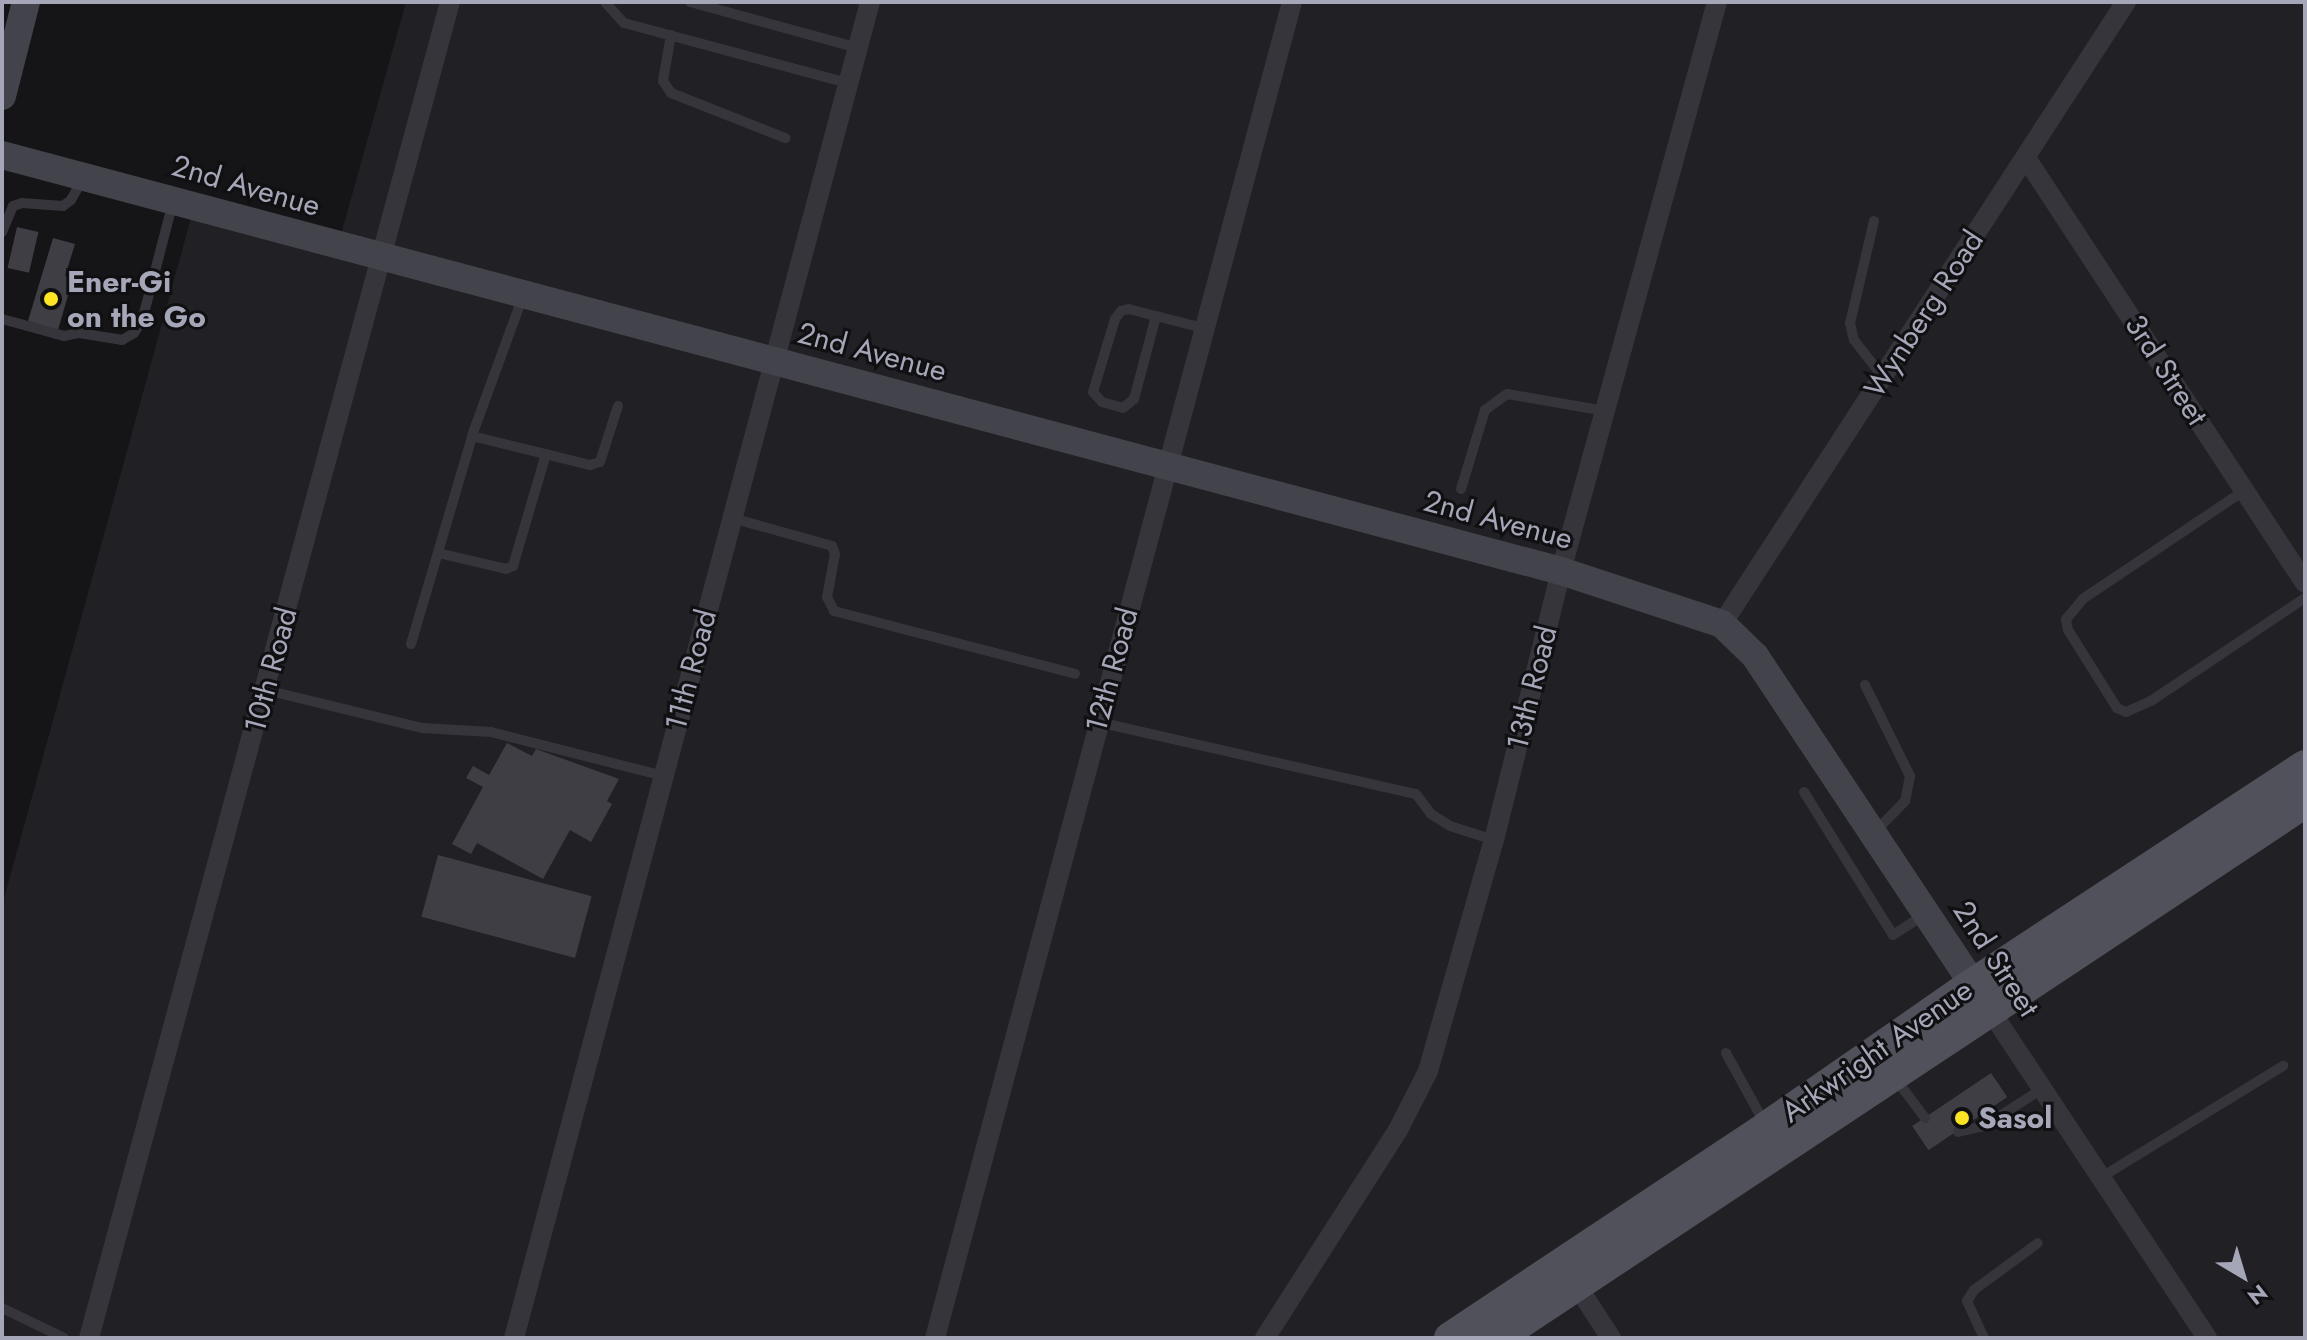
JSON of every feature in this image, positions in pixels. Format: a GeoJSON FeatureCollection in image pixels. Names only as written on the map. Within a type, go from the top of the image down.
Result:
{"type":"FeatureCollection","features":[{"type":"Feature","properties":{"kind":"main road","name":"Arkwright Avenue"},"geometry":{"type":"LineString","coordinates":[[1497,1338],[1571,1275],[1767,1127],[1973,984],[2305,766]]}},
{"type":"Feature","properties":{"kind":"main road","name":"Arkwright Avenue"},"geometry":{"type":"LineString","coordinates":[[1450,1338],[1571,1275],[1894,1077],[2305,802]]}},
{"type":"Feature","properties":{"kind":"street"},"geometry":{"type":"LineString","coordinates":[[2,96],[26,2]]}},
{"type":"Feature","properties":{"kind":"street","name":"10th Road"},"geometry":{"type":"LineString","coordinates":[[89,1338],[450,2]]}},
{"type":"Feature","properties":{"kind":"street","name":"11th Road"},"geometry":{"type":"LineString","coordinates":[[514,1338],[870,2]]}},
{"type":"Feature","properties":{"kind":"street","name":"12th Road"},"geometry":{"type":"LineString","coordinates":[[935,1338],[1292,2]]}},
{"type":"Feature","properties":{"kind":"street","name":"13th Road"},"geometry":{"type":"LineString","coordinates":[[1265,1338],[1415,1101],[1428,1071],[1494,840],[1561,571],[1717,2]]}},
{"type":"Feature","properties":{"kind":"street","name":"Wynberg Road"},"geometry":{"type":"LineString","coordinates":[[1722,624],[2126,2]]}},
{"type":"Feature","properties":{"kind":"street","name":"2nd Avenue"},"geometry":{"type":"LineString","coordinates":[[2,155],[382,259],[524,294],[1561,571],[1722,624]]}},
{"type":"Feature","properties":{"kind":"street","name":"3rd Street"},"geometry":{"type":"LineString","coordinates":[[2026,158],[2305,583]]}},
{"type":"Feature","properties":{"kind":"street","name":"2nd Street"},"geometry":{"type":"LineString","coordinates":[[1722,624],[1755,656],[2207,1338]]}},
{"type":"Feature","properties":{"kind":"street"},"geometry":{"type":"LineString","coordinates":[[1571,1275],[1611,1338]]}},
{"type":"Feature","properties":{"kind":"lane"},"geometry":{"type":"LineString","coordinates":[[605,2],[624,23],[848,83]]}},
{"type":"Feature","properties":{"kind":"lane"},"geometry":{"type":"LineString","coordinates":[[690,2],[858,48]]}},
{"type":"Feature","properties":{"kind":"lane"},"geometry":{"type":"LineString","coordinates":[[671,35],[663,81],[671,93],[785,138]]}},
{"type":"Feature","properties":{"kind":"lane"},"geometry":{"type":"LineString","coordinates":[[2,232],[13,206],[22,203],[63,206],[71,200],[84,176]]}},
{"type":"Feature","properties":{"kind":"lane"},"geometry":{"type":"LineString","coordinates":[[2,319],[64,336],[79,333],[122,340],[134,333],[142,321],[174,200]]}},
{"type":"Feature","properties":{"kind":"lane"},"geometry":{"type":"LineString","coordinates":[[1874,221],[1850,323],[1854,340],[1883,377]]}},
{"type":"Feature","properties":{"kind":"lane"},"geometry":{"type":"LineString","coordinates":[[411,644],[472,436],[524,294]]}},
{"type":"Feature","properties":{"kind":"lane"},"geometry":{"type":"LineString","coordinates":[[1156,316],[1134,399],[1123,408],[1102,402],[1093,392],[1115,319],[1121,311],[1129,309],[1203,328]]}},
{"type":"Feature","properties":{"kind":"lane"},"geometry":{"type":"LineString","coordinates":[[1461,489],[1485,410],[1498,399],[1515,394],[1605,411]]}},
{"type":"Feature","properties":{"kind":"lane"},"geometry":{"type":"LineString","coordinates":[[472,436],[590,465],[600,462],[618,406]]}},
{"type":"Feature","properties":{"kind":"lane"},"geometry":{"type":"LineString","coordinates":[[438,553],[506,569],[513,566],[546,454]]}},
{"type":"Feature","properties":{"kind":"lane"},"geometry":{"type":"LineString","coordinates":[[2245,490],[2083,599],[2066,619],[2068,630],[2117,708],[2126,712],[2151,701],[2305,598]]}},
{"type":"Feature","properties":{"kind":"lane"},"geometry":{"type":"LineString","coordinates":[[731,518],[832,546],[835,554],[827,597],[834,611],[1075,674]]}},
{"type":"Feature","properties":{"kind":"lane"},"geometry":{"type":"LineString","coordinates":[[1865,685],[1910,776],[1905,801],[1873,833]]}},
{"type":"Feature","properties":{"kind":"lane"},"geometry":{"type":"LineString","coordinates":[[266,690],[422,728],[491,732],[663,776]]}},
{"type":"Feature","properties":{"kind":"lane"},"geometry":{"type":"LineString","coordinates":[[1098,722],[1416,794],[1431,814],[1450,826],[1494,840]]}},
{"type":"Feature","properties":{"kind":"lane"},"geometry":{"type":"LineString","coordinates":[[1804,792],[1893,935],[1926,914]]}},
{"type":"Feature","properties":{"kind":"lane"},"geometry":{"type":"LineString","coordinates":[[1726,1053],[1767,1127]]}},
{"type":"Feature","properties":{"kind":"lane"},"geometry":{"type":"LineString","coordinates":[[2100,1178],[2283,1066]]}},
{"type":"Feature","properties":{"kind":"lane"},"geometry":{"type":"LineString","coordinates":[[1894,1077],[1925,1118]]}},
{"type":"Feature","properties":{"kind":"lane"},"geometry":{"type":"LineString","coordinates":[[1958,1132],[1984,1126],[2042,1089]]}},
{"type":"Feature","properties":{"kind":"lane"},"geometry":{"type":"LineString","coordinates":[[1984,1338],[1967,1301],[1974,1290],[2038,1243]]}},
{"type":"Feature","properties":{"kind":"lane"},"geometry":{"type":"LineString","coordinates":[[2,1308],[64,1338]]}},
{"type":"Feature","properties":{"kind":"shaded area"},"geometry":{"type":"Polygon","coordinates":[[[406,2],[2305,2],[2305,1338],[2,1338],[2,906],[194,207],[337,249],[406,2]]]}},
{"type":"Feature","properties":{"kind":"building"},"geometry":{"type":"Polygon","coordinates":[[[17,227],[38,232],[29,273],[8,268],[17,227]]]}},
{"type":"Feature","properties":{"kind":"building","name":"Ener-Gi on the Go"},"geometry":{"type":"Polygon","coordinates":[[[53,238],[75,244],[65,276],[73,278],[58,330],[28,321],[53,238]]]}},
{"type":"Feature","properties":{"kind":"building"},"geometry":{"type":"Polygon","coordinates":[[[507,743],[532,756],[536,749],[619,779],[607,801],[612,804],[591,842],[570,830],[543,879],[477,843],[471,854],[452,844],[483,787],[466,778],[473,766],[489,775],[507,743]]]}},
{"type":"Feature","properties":{"kind":"building"},"geometry":{"type":"Polygon","coordinates":[[[438,855],[592,896],[575,958],[421,917],[438,855]]]}},
{"type":"Feature","properties":{"kind":"building"},"geometry":{"type":"Polygon","coordinates":[[[1991,1073],[2007,1097],[1928,1150],[1912,1126],[1991,1073]]]}},
{"type":"Feature","properties":{"kind":"place","name":"Ener-Gi on the Go"},"geometry":{"type":"Point","coordinates":[51,299]}},
{"type":"Feature","properties":{"kind":"place","name":"Sasol"},"geometry":{"type":"Point","coordinates":[1962,1118]}}]}
